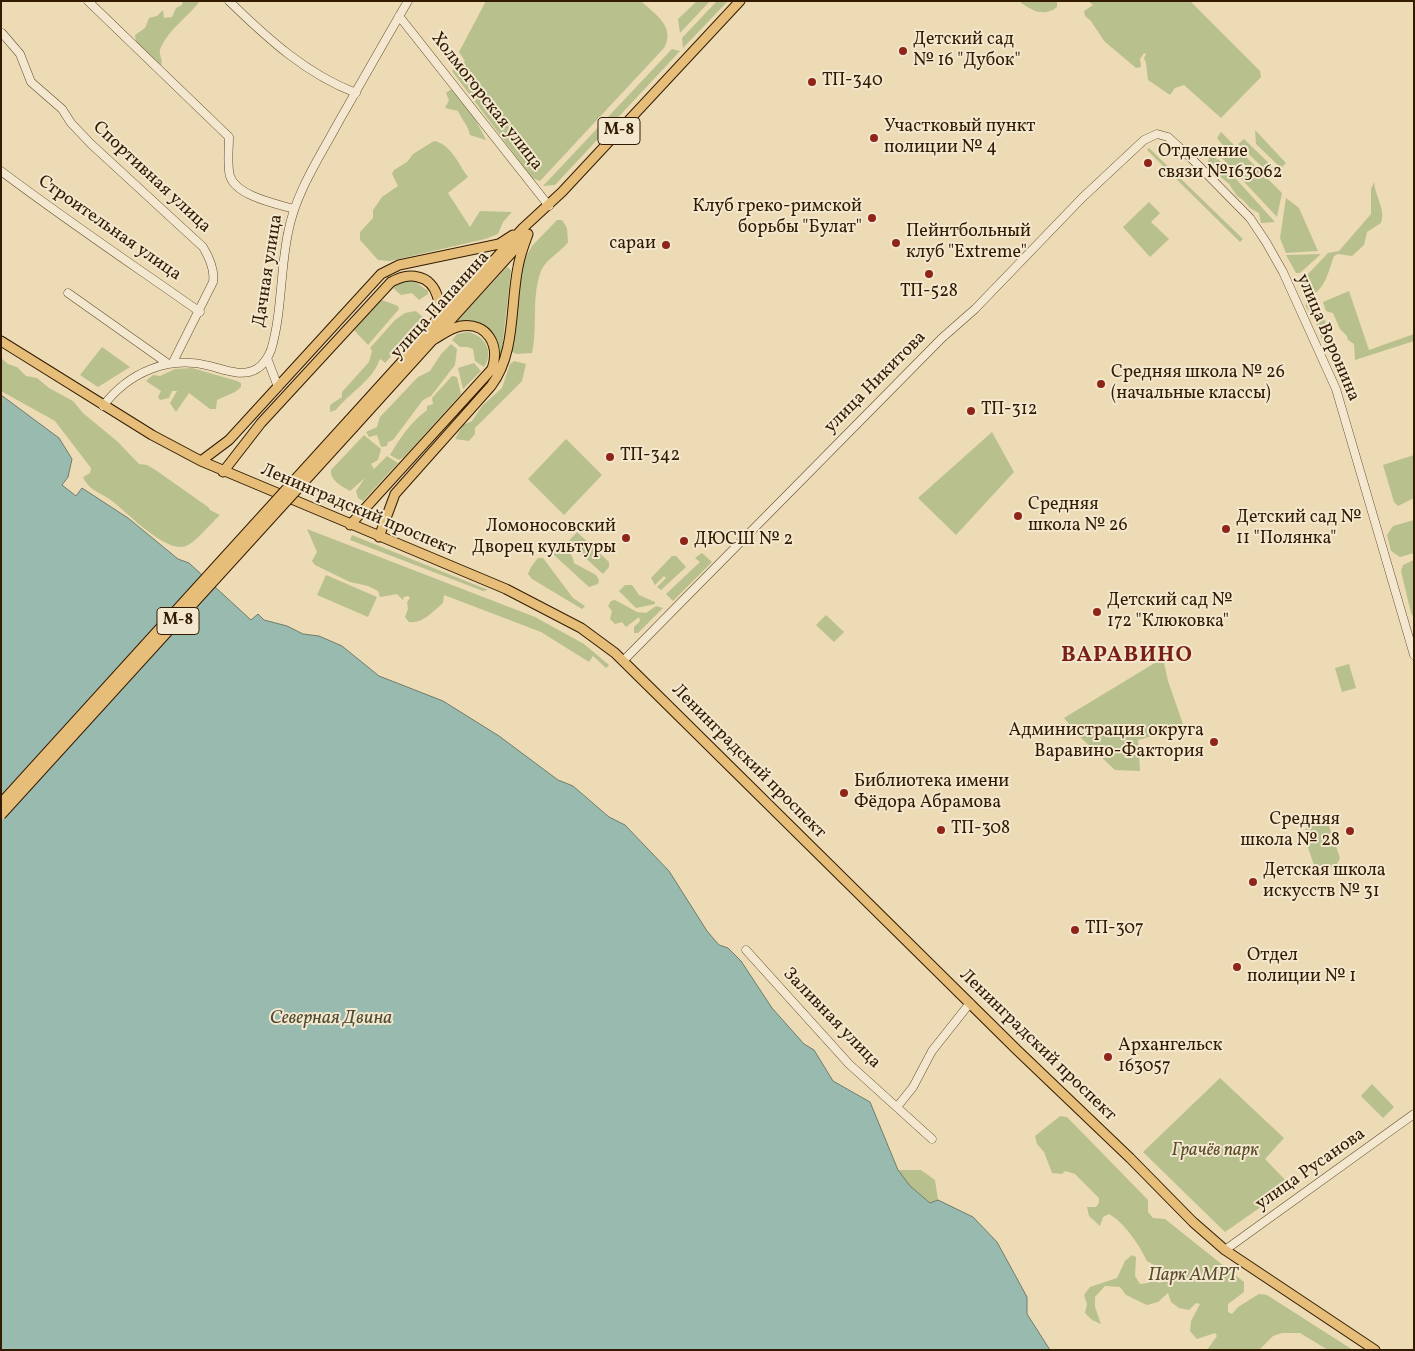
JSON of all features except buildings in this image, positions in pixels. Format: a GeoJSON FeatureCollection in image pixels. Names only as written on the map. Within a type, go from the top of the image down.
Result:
{"type":"FeatureCollection","features":[{"type":"Feature","properties":{"kind":"main road","name":"улица Папанина"},"geometry":{"type":"LineString","coordinates":[[352,423],[526,231],[740,1]]}},
{"type":"Feature","properties":{"kind":"main road"},"geometry":{"type":"LineString","coordinates":[[201,461],[229,440],[381,274],[399,265],[499,244],[526,231]]}},
{"type":"Feature","properties":{"kind":"main road"},"geometry":{"type":"LineString","coordinates":[[379,536],[395,494],[491,386],[501,371],[506,357],[517,269],[526,231]]}},
{"type":"Feature","properties":{"kind":"main road"},"geometry":{"type":"LineString","coordinates":[[223,472],[261,424],[390,282],[412,276],[426,280],[433,286],[439,308],[429,338]]}},
{"type":"Feature","properties":{"kind":"main road"},"geometry":{"type":"LineString","coordinates":[[350,525],[492,369],[494,347],[490,336],[482,330],[462,326],[429,338]]}},
{"type":"Feature","properties":{"kind":"main road","name":"Ленинградский проспект"},"geometry":{"type":"LineString","coordinates":[[1,341],[103,406],[223,472],[379,536],[544,608],[589,634],[623,661],[1193,1222],[1226,1250],[1375,1350]]}},
{"type":"Feature","properties":{"kind":"main road","name":"М-8"},"geometry":{"type":"LineString","coordinates":[[1,803],[352,423]]}},
{"type":"Feature","properties":{"kind":"main road","name":"М-8"},"geometry":{"type":"LineString","coordinates":[[1,815],[352,423]]}},
{"type":"Feature","properties":{"kind":"street"},"geometry":{"type":"LineString","coordinates":[[88,1],[229,137],[230,177],[240,189],[260,199],[294,209]]}},
{"type":"Feature","properties":{"kind":"street"},"geometry":{"type":"LineString","coordinates":[[229,1],[262,33],[291,57],[318,75],[356,93]]}},
{"type":"Feature","properties":{"kind":"street","name":"Дачная улица"},"geometry":{"type":"LineString","coordinates":[[267,358],[272,345],[288,233],[294,209],[318,159],[399,16],[404,3]]}},
{"type":"Feature","properties":{"kind":"street","name":"Холмогорская улица"},"geometry":{"type":"LineString","coordinates":[[399,16],[549,206]]}},
{"type":"Feature","properties":{"kind":"street","name":"Спортивная улица"},"geometry":{"type":"LineString","coordinates":[[2,32],[20,54],[31,82],[62,109],[71,123],[91,144],[203,247],[214,277],[212,288],[170,363]]}},
{"type":"Feature","properties":{"kind":"street","name":"улица Воронина"},"geometry":{"type":"LineString","coordinates":[[1157,134],[1168,138],[1191,158],[1250,218],[1283,272],[1336,389],[1414,655]]}},
{"type":"Feature","properties":{"kind":"street","name":"улица Никитова"},"geometry":{"type":"LineString","coordinates":[[623,661],[942,338],[1048,235],[1082,198],[1144,140],[1157,134]]}},
{"type":"Feature","properties":{"kind":"street","name":"Строительная улица"},"geometry":{"type":"LineString","coordinates":[[1,170],[66,220],[92,235],[200,312]]}},
{"type":"Feature","properties":{"kind":"street"},"geometry":{"type":"LineString","coordinates":[[68,294],[170,363]]}},
{"type":"Feature","properties":{"kind":"street"},"geometry":{"type":"LineString","coordinates":[[103,406],[116,393],[145,371],[170,363],[196,363],[238,372],[258,368],[267,358],[278,387]]}},
{"type":"Feature","properties":{"kind":"street","name":"Заливная улица"},"geometry":{"type":"LineString","coordinates":[[746,950],[849,1064],[932,1140]]}},
{"type":"Feature","properties":{"kind":"street"},"geometry":{"type":"LineString","coordinates":[[896,1107],[913,1087],[932,1051],[970,1003]]}},
{"type":"Feature","properties":{"kind":"street","name":"улица Русанова"},"geometry":{"type":"LineString","coordinates":[[1226,1250],[1414,1114]]}},
{"type":"Feature","properties":{"kind":"green space"},"geometry":{"type":"Polygon","coordinates":[[[183,1],[200,1],[165,40],[160,50],[161,66],[136,42],[135,35],[145,28],[149,18],[157,16],[163,10],[164,18],[172,17],[176,8],[182,5],[183,1]]]}},
{"type":"Feature","properties":{"kind":"green space"},"geometry":{"type":"Polygon","coordinates":[[[486,1],[641,1],[658,16],[666,27],[667,40],[664,48],[540,181],[532,178],[452,71],[465,61],[459,52],[486,1]]]}},
{"type":"Feature","properties":{"kind":"green space"},"geometry":{"type":"Polygon","coordinates":[[[697,1],[710,1],[680,33],[678,19],[697,1]]]}},
{"type":"Feature","properties":{"kind":"green space"},"geometry":{"type":"Polygon","coordinates":[[[717,1],[728,1],[683,48],[682,38],[717,1]]]}},
{"type":"Feature","properties":{"kind":"green space"},"geometry":{"type":"Polygon","coordinates":[[[1019,1],[1057,1],[1057,7],[1047,12],[1037,12],[1019,1]]]}},
{"type":"Feature","properties":{"kind":"green space"},"geometry":{"type":"Polygon","coordinates":[[[1088,1],[1190,1],[1260,71],[1261,77],[1221,118],[1184,85],[1175,88],[1170,95],[1148,80],[1144,58],[1146,54],[1144,53],[1140,59],[1141,67],[1136,68],[1104,41],[1091,21],[1085,16],[1084,11],[1093,5],[1088,1]]]}},
{"type":"Feature","properties":{"kind":"green space"},"geometry":{"type":"Polygon","coordinates":[[[672,49],[680,51],[555,185],[543,186],[672,49]]]}},
{"type":"Feature","properties":{"kind":"green space"},"geometry":{"type":"Polygon","coordinates":[[[450,90],[460,95],[486,140],[470,135],[458,111],[445,108],[449,100],[446,93],[450,90]]]}},
{"type":"Feature","properties":{"kind":"green space"},"geometry":{"type":"Polygon","coordinates":[[[1255,130],[1286,163],[1281,168],[1256,144],[1255,130]]]}},
{"type":"Feature","properties":{"kind":"green space"},"geometry":{"type":"Polygon","coordinates":[[[1221,132],[1282,193],[1277,217],[1219,155],[1225,148],[1217,138],[1221,132]]]}},
{"type":"Feature","properties":{"kind":"green space"},"geometry":{"type":"Polygon","coordinates":[[[1244,139],[1278,172],[1273,177],[1238,144],[1244,139]]]}},
{"type":"Feature","properties":{"kind":"green space"},"geometry":{"type":"Polygon","coordinates":[[[434,141],[449,150],[468,177],[448,193],[470,227],[480,211],[512,212],[503,222],[498,234],[485,239],[390,261],[378,260],[360,240],[360,232],[373,218],[373,210],[382,197],[398,186],[392,174],[394,170],[407,162],[413,154],[434,141]]]}},
{"type":"Feature","properties":{"kind":"green space"},"geometry":{"type":"Polygon","coordinates":[[[1149,148],[1243,239],[1240,242],[1147,150],[1149,148]]]}},
{"type":"Feature","properties":{"kind":"green space"},"geometry":{"type":"Polygon","coordinates":[[[1206,148],[1217,159],[1213,162],[1218,159],[1275,222],[1261,223],[1259,213],[1250,208],[1237,196],[1229,184],[1216,173],[1213,163],[1211,167],[1207,163],[1209,159],[1206,148]]]}},
{"type":"Feature","properties":{"kind":"green space"},"geometry":{"type":"Polygon","coordinates":[[[1374,182],[1382,213],[1381,223],[1367,232],[1364,245],[1352,256],[1338,254],[1334,256],[1324,283],[1316,292],[1311,295],[1304,293],[1300,288],[1299,280],[1308,283],[1308,274],[1328,253],[1339,251],[1371,214],[1371,189],[1374,182]]]}},
{"type":"Feature","properties":{"kind":"green space"},"geometry":{"type":"Polygon","coordinates":[[[1286,198],[1299,208],[1318,251],[1286,253],[1280,238],[1286,198]]]}},
{"type":"Feature","properties":{"kind":"green space"},"geometry":{"type":"Polygon","coordinates":[[[1149,202],[1160,213],[1151,222],[1169,239],[1150,257],[1123,227],[1149,202]]]}},
{"type":"Feature","properties":{"kind":"green space"},"geometry":{"type":"Polygon","coordinates":[[[557,220],[562,220],[567,228],[568,242],[546,263],[541,271],[536,291],[535,333],[532,353],[517,354],[512,352],[512,346],[523,262],[532,246],[557,220]]]}},
{"type":"Feature","properties":{"kind":"green space"},"geometry":{"type":"Polygon","coordinates":[[[1321,254],[1300,273],[1296,273],[1286,255],[1321,254]]]}},
{"type":"Feature","properties":{"kind":"green space"},"geometry":{"type":"Polygon","coordinates":[[[507,267],[511,270],[499,363],[498,344],[491,332],[457,321],[507,267]]]}},
{"type":"Feature","properties":{"kind":"green space"},"geometry":{"type":"Polygon","coordinates":[[[413,280],[428,291],[428,294],[419,300],[412,293],[401,295],[393,288],[401,281],[413,280]]]}},
{"type":"Feature","properties":{"kind":"green space"},"geometry":{"type":"Polygon","coordinates":[[[1349,291],[1369,350],[1414,334],[1414,341],[1355,360],[1354,344],[1348,340],[1347,336],[1340,329],[1333,313],[1326,311],[1323,302],[1349,291]]]}},
{"type":"Feature","properties":{"kind":"green space"},"geometry":{"type":"Polygon","coordinates":[[[382,300],[398,306],[399,309],[368,345],[354,330],[382,300]]]}},
{"type":"Feature","properties":{"kind":"green space"},"geometry":{"type":"Polygon","coordinates":[[[1317,300],[1327,326],[1328,335],[1340,354],[1343,366],[1338,366],[1323,342],[1313,315],[1306,307],[1306,302],[1317,300]]]}},
{"type":"Feature","properties":{"kind":"green space"},"geometry":{"type":"Polygon","coordinates":[[[416,311],[425,319],[385,363],[381,359],[366,381],[336,410],[330,412],[330,405],[342,397],[342,392],[369,362],[372,351],[370,348],[395,320],[405,313],[416,311]]]}},
{"type":"Feature","properties":{"kind":"green space"},"geometry":{"type":"Polygon","coordinates":[[[467,332],[478,336],[486,345],[488,355],[484,367],[475,361],[473,349],[460,347],[452,340],[457,334],[467,332]]]}},
{"type":"Feature","properties":{"kind":"green space"},"geometry":{"type":"Polygon","coordinates":[[[451,344],[457,349],[455,365],[431,396],[423,400],[393,440],[388,442],[387,446],[381,447],[377,435],[369,437],[366,432],[377,427],[380,417],[418,377],[430,371],[441,354],[451,344]]]}},
{"type":"Feature","properties":{"kind":"green space"},"geometry":{"type":"Polygon","coordinates":[[[102,347],[130,367],[98,387],[80,375],[102,347]]]}},
{"type":"Feature","properties":{"kind":"green space"},"geometry":{"type":"Polygon","coordinates":[[[1,358],[8,364],[17,367],[26,376],[37,378],[49,388],[73,401],[83,413],[118,442],[139,464],[147,465],[157,471],[210,510],[220,515],[199,537],[186,546],[178,547],[168,544],[147,531],[112,501],[89,486],[83,477],[90,473],[91,468],[55,421],[1,391],[1,358]]]}},
{"type":"Feature","properties":{"kind":"green space"},"geometry":{"type":"Polygon","coordinates":[[[514,361],[526,364],[522,381],[475,428],[475,434],[469,441],[455,439],[463,425],[472,421],[482,406],[502,388],[510,364],[514,361]]]}},
{"type":"Feature","properties":{"kind":"green space"},"geometry":{"type":"Polygon","coordinates":[[[474,363],[481,371],[463,389],[458,368],[474,363]]]}},
{"type":"Feature","properties":{"kind":"green space"},"geometry":{"type":"Polygon","coordinates":[[[192,368],[237,381],[241,383],[241,387],[235,392],[217,400],[216,409],[210,409],[189,393],[176,412],[170,403],[177,391],[172,391],[169,398],[160,400],[158,397],[161,391],[146,381],[153,375],[160,376],[175,369],[192,368]]]}},
{"type":"Feature","properties":{"kind":"green space"},"geometry":{"type":"Polygon","coordinates":[[[452,376],[457,377],[461,394],[404,457],[399,460],[390,455],[401,437],[427,410],[427,406],[433,404],[432,398],[452,376]]]}},
{"type":"Feature","properties":{"kind":"green space"},"geometry":{"type":"Polygon","coordinates":[[[992,432],[1014,472],[956,535],[918,498],[992,432]]]}},
{"type":"Feature","properties":{"kind":"green space"},"geometry":{"type":"Polygon","coordinates":[[[364,435],[381,449],[378,460],[371,464],[374,469],[387,456],[398,463],[363,501],[358,498],[356,491],[365,478],[350,491],[334,480],[331,470],[364,435]]]}},
{"type":"Feature","properties":{"kind":"green space"},"geometry":{"type":"Polygon","coordinates":[[[566,439],[602,475],[564,515],[528,479],[566,439]]]}},
{"type":"Feature","properties":{"kind":"green space"},"geometry":{"type":"Polygon","coordinates":[[[1414,455],[1414,498],[1398,506],[1394,502],[1383,465],[1414,455]]]}},
{"type":"Feature","properties":{"kind":"green space"},"geometry":{"type":"Polygon","coordinates":[[[1414,520],[1414,553],[1400,557],[1391,551],[1387,535],[1393,526],[1414,520]]]}},
{"type":"Feature","properties":{"kind":"green space"},"geometry":{"type":"Polygon","coordinates":[[[307,529],[535,617],[584,644],[609,665],[606,668],[593,656],[589,662],[541,632],[444,595],[443,603],[427,616],[419,621],[409,622],[405,617],[408,609],[407,602],[410,598],[408,596],[404,597],[403,600],[397,594],[380,597],[378,591],[368,586],[350,582],[315,565],[312,561],[317,552],[307,529]]]}},
{"type":"Feature","properties":{"kind":"green space"},"geometry":{"type":"Polygon","coordinates":[[[577,532],[609,562],[609,567],[603,574],[568,542],[577,532]]]}},
{"type":"Feature","properties":{"kind":"green space"},"geometry":{"type":"Polygon","coordinates":[[[352,535],[488,590],[483,591],[350,540],[352,535]]]}},
{"type":"Feature","properties":{"kind":"green space"},"geometry":{"type":"Polygon","coordinates":[[[555,541],[568,549],[574,563],[596,575],[599,580],[598,584],[589,587],[554,555],[552,545],[555,541]]]}},
{"type":"Feature","properties":{"kind":"green space"},"geometry":{"type":"Polygon","coordinates":[[[702,553],[712,562],[673,601],[666,594],[700,562],[695,558],[702,553]]]}},
{"type":"Feature","properties":{"kind":"green space"},"geometry":{"type":"Polygon","coordinates":[[[672,556],[676,556],[686,567],[661,590],[657,587],[666,578],[664,576],[655,585],[651,578],[672,556]]]}},
{"type":"Feature","properties":{"kind":"green space"},"geometry":{"type":"Polygon","coordinates":[[[538,558],[543,558],[573,598],[585,606],[582,609],[532,579],[528,574],[538,558]]]}},
{"type":"Feature","properties":{"kind":"green space"},"geometry":{"type":"Polygon","coordinates":[[[1414,560],[1414,618],[1411,613],[1401,571],[1403,565],[1414,560]]]}},
{"type":"Feature","properties":{"kind":"green space"},"geometry":{"type":"Polygon","coordinates":[[[326,575],[377,597],[368,617],[317,595],[326,575]]]}},
{"type":"Feature","properties":{"kind":"green space"},"geometry":{"type":"Polygon","coordinates":[[[625,585],[632,585],[639,595],[655,602],[655,604],[636,608],[619,591],[625,585]]]}},
{"type":"Feature","properties":{"kind":"green space"},"geometry":{"type":"Polygon","coordinates":[[[615,600],[637,612],[646,613],[656,606],[663,608],[638,633],[634,633],[634,627],[640,621],[639,617],[626,627],[622,622],[615,624],[610,619],[612,611],[608,606],[611,601],[615,600]]]}},
{"type":"Feature","properties":{"kind":"green space"},"geometry":{"type":"Polygon","coordinates":[[[826,615],[844,632],[834,642],[816,625],[826,615]]]}},
{"type":"Feature","properties":{"kind":"green space"},"geometry":{"type":"Polygon","coordinates":[[[1163,658],[1168,681],[1184,727],[1138,740],[1140,771],[1115,770],[1081,738],[1064,718],[1163,658]]]}},
{"type":"Feature","properties":{"kind":"green space"},"geometry":{"type":"Polygon","coordinates":[[[1349,664],[1356,688],[1342,692],[1335,668],[1349,664]]]}},
{"type":"Feature","properties":{"kind":"green space"},"geometry":{"type":"Polygon","coordinates":[[[1320,823],[1329,826],[1340,858],[1336,866],[1324,870],[1315,868],[1303,833],[1308,826],[1320,823]]]}},
{"type":"Feature","properties":{"kind":"green space","name":"Грачёв парк"},"geometry":{"type":"Polygon","coordinates":[[[1220,1078],[1284,1138],[1265,1159],[1291,1186],[1225,1232],[1143,1152],[1220,1078]]]}},
{"type":"Feature","properties":{"kind":"green space"},"geometry":{"type":"Polygon","coordinates":[[[1372,1084],[1394,1107],[1383,1118],[1361,1096],[1372,1084]]]}},
{"type":"Feature","properties":{"kind":"green space","name":"Парк АМРТ"},"geometry":{"type":"Polygon","coordinates":[[[1060,1116],[1067,1117],[1148,1200],[1148,1212],[1153,1218],[1165,1219],[1244,1282],[1244,1292],[1228,1304],[1228,1312],[1232,1314],[1238,1307],[1259,1294],[1267,1295],[1353,1350],[1328,1350],[1300,1333],[1282,1333],[1273,1336],[1259,1350],[1207,1350],[1217,1336],[1215,1333],[1197,1339],[1190,1331],[1191,1321],[1200,1304],[1196,1303],[1189,1310],[1179,1308],[1171,1302],[1168,1293],[1158,1302],[1147,1305],[1126,1295],[1120,1287],[1105,1286],[1095,1297],[1095,1307],[1101,1324],[1092,1320],[1085,1313],[1087,1304],[1084,1295],[1090,1287],[1117,1278],[1125,1261],[1132,1255],[1136,1257],[1135,1276],[1140,1284],[1148,1283],[1151,1280],[1160,1283],[1166,1277],[1161,1269],[1147,1261],[1131,1235],[1115,1218],[1109,1214],[1103,1217],[1100,1226],[1089,1216],[1087,1207],[1096,1207],[1099,1203],[1099,1198],[1075,1174],[1065,1171],[1062,1174],[1052,1173],[1044,1152],[1037,1144],[1035,1136],[1060,1116]]]}},
{"type":"Feature","properties":{"kind":"green space"},"geometry":{"type":"Polygon","coordinates":[[[898,1170],[921,1170],[935,1180],[938,1200],[930,1203],[910,1186],[898,1170]]]}},
{"type":"Feature","properties":{"kind":"water","name":"Северная Двина"},"geometry":{"type":"Polygon","coordinates":[[[1,395],[59,438],[72,459],[68,477],[62,485],[76,496],[82,488],[128,518],[178,559],[189,563],[251,620],[258,614],[264,620],[287,626],[303,634],[319,636],[342,646],[379,676],[443,701],[499,736],[558,780],[573,786],[609,817],[625,825],[669,871],[707,931],[719,945],[728,948],[741,961],[772,1008],[804,1044],[814,1050],[833,1081],[870,1102],[898,1170],[910,1186],[930,1203],[938,1200],[973,1217],[997,1242],[1027,1297],[1027,1314],[1050,1350],[1,1350],[1,395]]]}},
{"type":"Feature","properties":{"kind":"place","name":"Детский сад № 16 \"Дубок\""},"geometry":{"type":"Point","coordinates":[903,51]}},
{"type":"Feature","properties":{"kind":"place","name":"ТП-340"},"geometry":{"type":"Point","coordinates":[812,82]}},
{"type":"Feature","properties":{"kind":"place","name":"Участковый пункт полиции № 4"},"geometry":{"type":"Point","coordinates":[874,138]}},
{"type":"Feature","properties":{"kind":"place","name":"Отделение связи №163062"},"geometry":{"type":"Point","coordinates":[1148,163]}},
{"type":"Feature","properties":{"kind":"place","name":"Клуб греко-римской борьбы \"Булат\""},"geometry":{"type":"Point","coordinates":[872,218]}},
{"type":"Feature","properties":{"kind":"place","name":"Пейнтбольный клуб \"Extreme\""},"geometry":{"type":"Point","coordinates":[896,243]}},
{"type":"Feature","properties":{"kind":"place","name":"сараи"},"geometry":{"type":"Point","coordinates":[666,245]}},
{"type":"Feature","properties":{"kind":"place","name":"ТП-528"},"geometry":{"type":"Point","coordinates":[929,274]}},
{"type":"Feature","properties":{"kind":"place","name":"Средняя школа № 26 (начальные классы)"},"geometry":{"type":"Point","coordinates":[1101,384]}},
{"type":"Feature","properties":{"kind":"place","name":"ТП-312"},"geometry":{"type":"Point","coordinates":[971,411]}},
{"type":"Feature","properties":{"kind":"place","name":"ТП-342"},"geometry":{"type":"Point","coordinates":[610,457]}},
{"type":"Feature","properties":{"kind":"place","name":"Средняя школа № 26"},"geometry":{"type":"Point","coordinates":[1018,516]}},
{"type":"Feature","properties":{"kind":"place","name":"Детский сад № 11 \"Полянка\""},"geometry":{"type":"Point","coordinates":[1226,529]}},
{"type":"Feature","properties":{"kind":"place","name":"Ломоносовский Дворец культуры"},"geometry":{"type":"Point","coordinates":[626,538]}},
{"type":"Feature","properties":{"kind":"place","name":"ДЮСШ № 2"},"geometry":{"type":"Point","coordinates":[684,541]}},
{"type":"Feature","properties":{"kind":"place","name":"Детский сад № 172 \"Клюковка\""},"geometry":{"type":"Point","coordinates":[1097,612]}},
{"type":"Feature","properties":{"kind":"place","name":"Администрация округа Варавино-Фактория"},"geometry":{"type":"Point","coordinates":[1214,742]}},
{"type":"Feature","properties":{"kind":"place","name":"Библиотека имени Фёдора Абрамова"},"geometry":{"type":"Point","coordinates":[844,793]}},
{"type":"Feature","properties":{"kind":"place","name":"ТП-308"},"geometry":{"type":"Point","coordinates":[941,830]}},
{"type":"Feature","properties":{"kind":"place","name":"Средняя школа № 28"},"geometry":{"type":"Point","coordinates":[1350,831]}},
{"type":"Feature","properties":{"kind":"place","name":"Детская школа искусств № 31"},"geometry":{"type":"Point","coordinates":[1253,882]}},
{"type":"Feature","properties":{"kind":"place","name":"ТП-307"},"geometry":{"type":"Point","coordinates":[1075,930]}},
{"type":"Feature","properties":{"kind":"place","name":"Отдел полиции № 1"},"geometry":{"type":"Point","coordinates":[1237,967]}},
{"type":"Feature","properties":{"kind":"place","name":"Архангельск 163057"},"geometry":{"type":"Point","coordinates":[1108,1057]}},
{"type":"Feature","properties":{"kind":"district","name":"ВАРАВИНО"},"geometry":{"type":"Point","coordinates":[1127,657]}}]}
